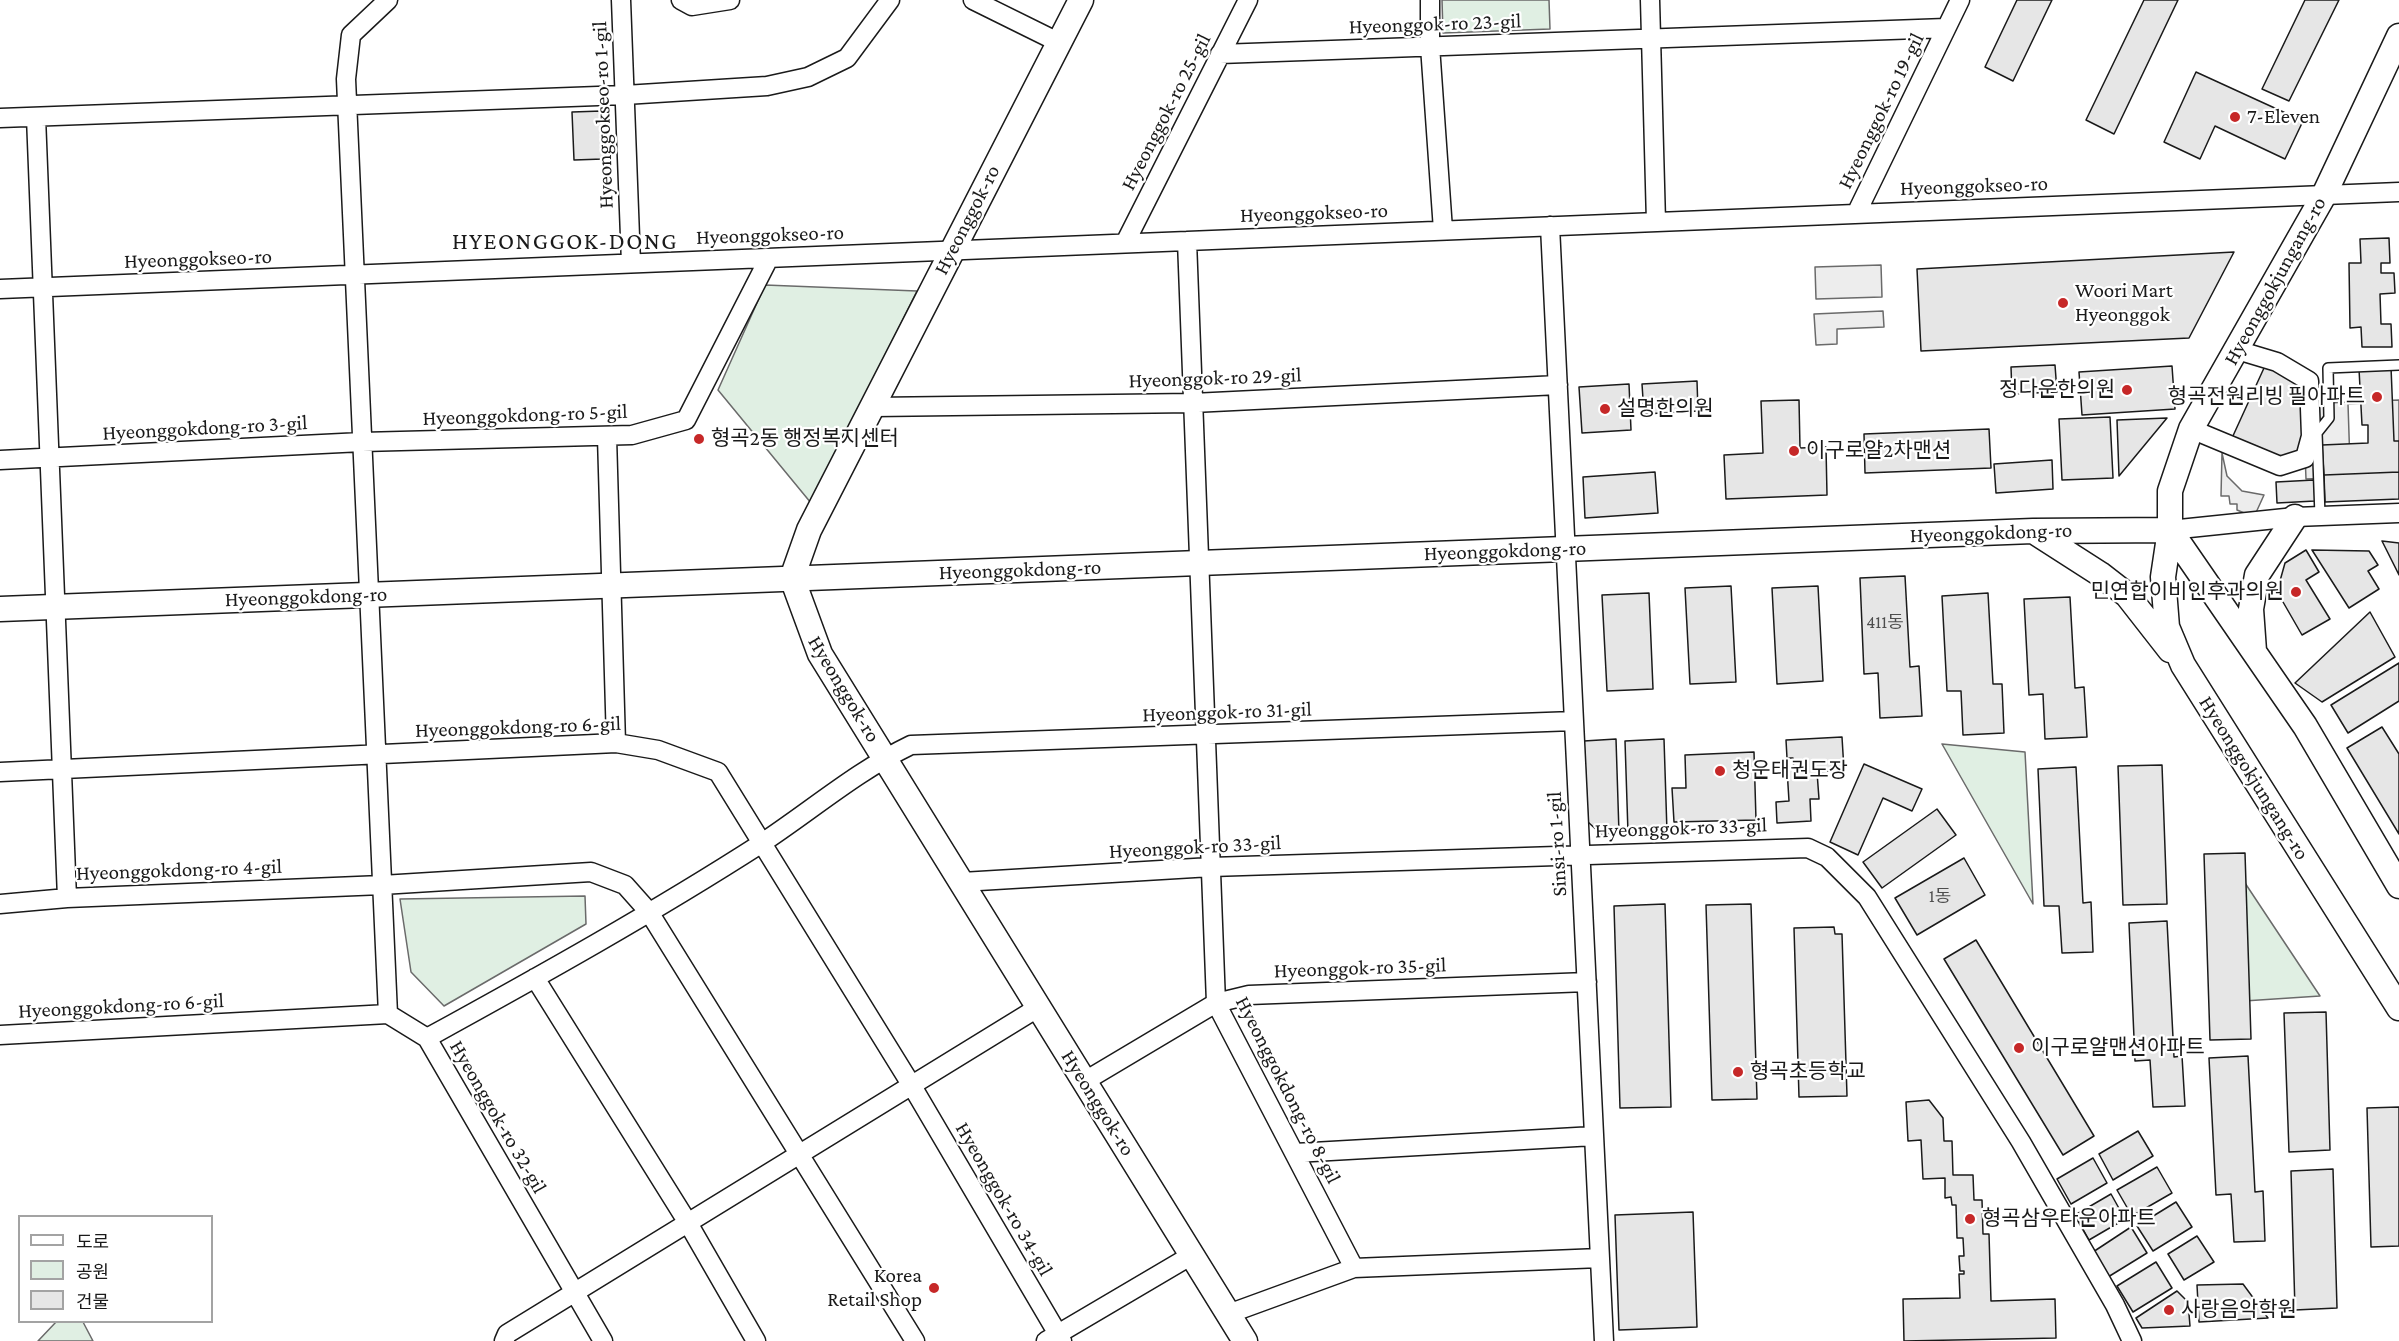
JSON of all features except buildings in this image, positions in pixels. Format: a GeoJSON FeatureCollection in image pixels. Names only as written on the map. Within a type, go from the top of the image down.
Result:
{"type":"FeatureCollection","features":[{"type":"Feature","properties":{"kind":"street"},"geometry":{"type":"LineString","coordinates":[[388,0],[351,36],[346,79],[388,1014],[427,1038]]}},
{"type":"Feature","properties":{"kind":"street","name":"Hyeonggokseo-ro 1-gil"},"geometry":{"type":"LineString","coordinates":[[621,0],[632,264]]}},
{"type":"Feature","properties":{"kind":"street"},"geometry":{"type":"LineString","coordinates":[[681,0],[692,6],[730,0]]}},
{"type":"Feature","properties":{"kind":"street"},"geometry":{"type":"LineString","coordinates":[[0,118],[625,95],[767,86],[808,77],[848,58],[890,0]]}},
{"type":"Feature","properties":{"kind":"street"},"geometry":{"type":"LineString","coordinates":[[973,0],[1060,43]]}},
{"type":"Feature","properties":{"kind":"street","name":"Hyeonggok-ro"},"geometry":{"type":"LineString","coordinates":[[1081,0],[809,530],[792,578],[820,654],[1245,1341]]}},
{"type":"Feature","properties":{"kind":"street","name":"Hyeonggok-ro 25-gil"},"geometry":{"type":"LineString","coordinates":[[1125,243],[1248,0]]}},
{"type":"Feature","properties":{"kind":"street"},"geometry":{"type":"LineString","coordinates":[[1430,0],[1430,46],[1443,230]]}},
{"type":"Feature","properties":{"kind":"street"},"geometry":{"type":"LineString","coordinates":[[1650,0],[1656,222]]}},
{"type":"Feature","properties":{"kind":"street","name":"Hyeonggok-ro 19-gil"},"geometry":{"type":"LineString","coordinates":[[1856,214],[1960,0]]}},
{"type":"Feature","properties":{"kind":"street","name":"Hyeonggok-ro 19-gil"},"geometry":{"type":"LineString","coordinates":[[1651,38],[1946,28]]}},
{"type":"Feature","properties":{"kind":"street","name":"Hyeonggokjungang-ro"},"geometry":{"type":"LineString","coordinates":[[2399,36],[2324,195],[2191,429],[2170,491],[2170,530],[2163,577],[2167,627],[2183,665],[2399,1008]]}},
{"type":"Feature","properties":{"kind":"street","name":"Hyeonggok-ro 23-gil"},"geometry":{"type":"LineString","coordinates":[[1220,54],[1651,38]]}},
{"type":"Feature","properties":{"kind":"street"},"geometry":{"type":"LineString","coordinates":[[36,117],[56,606]]}},
{"type":"Feature","properties":{"kind":"street","name":"Hyeonggokseo-ro"},"geometry":{"type":"LineString","coordinates":[[0,289],[2399,192]]}},
{"type":"Feature","properties":{"kind":"street"},"geometry":{"type":"LineString","coordinates":[[1550,226],[1566,549]]}},
{"type":"Feature","properties":{"kind":"street"},"geometry":{"type":"LineString","coordinates":[[1187,241],[1200,563]]}},
{"type":"Feature","properties":{"kind":"street","name":"Hyeonggokdong-ro 5-gil"},"geometry":{"type":"LineString","coordinates":[[362,442],[607,437],[632,435],[686,420],[769,258]]}},
{"type":"Feature","properties":{"kind":"street"},"geometry":{"type":"LineString","coordinates":[[2191,429],[2280,466],[2305,458],[2311,436],[2309,381],[2277,362],[2237,350]]}},
{"type":"Feature","properties":{"kind":"street","name":"Hyeonggok-ro 29-gil"},"geometry":{"type":"LineString","coordinates":[[873,407],[1194,403],[1558,385]]}},
{"type":"Feature","properties":{"kind":"street"},"geometry":{"type":"LineString","coordinates":[[607,437],[616,743]]}},
{"type":"Feature","properties":{"kind":"street","name":"Hyeonggokdong-ro 3-gil"},"geometry":{"type":"LineString","coordinates":[[0,460],[362,442]]}},
{"type":"Feature","properties":{"kind":"street","name":"Hyeonggokdong-ro"},"geometry":{"type":"LineString","coordinates":[[0,609],[2033,531],[2170,530],[2320,516],[2399,513]]}},
{"type":"Feature","properties":{"kind":"street"},"geometry":{"type":"LineString","coordinates":[[2255,653],[2251,609],[2258,575],[2295,518]]}},
{"type":"Feature","properties":{"kind":"street"},"geometry":{"type":"LineString","coordinates":[[2170,530],[2305,726],[2399,886]]}},
{"type":"Feature","properties":{"kind":"street"},"geometry":{"type":"LineString","coordinates":[[2033,531],[2100,574],[2127,596],[2183,665]]}},
{"type":"Feature","properties":{"kind":"street","name":"Sinsi-ro 1-gil"},"geometry":{"type":"LineString","coordinates":[[1566,549],[1604,1341]]}},
{"type":"Feature","properties":{"kind":"street","name":"Hyeonggokdong-ro 8-gil"},"geometry":{"type":"LineString","coordinates":[[1200,563],[1216,1003],[1354,1268]]}},
{"type":"Feature","properties":{"kind":"street","name":"Hyeonggokdong-ro 4-gil"},"geometry":{"type":"LineString","coordinates":[[56,606],[67,898],[382,885]]}},
{"type":"Feature","properties":{"kind":"street","name":"Hyeonggok-ro 31-gil"},"geometry":{"type":"LineString","coordinates":[[885,758],[911,745],[1574,721]]}},
{"type":"Feature","properties":{"kind":"street","name":"Hyeonggokdong-ro 6-gil"},"geometry":{"type":"LineString","coordinates":[[376,755],[616,743],[658,750],[718,772],[762,842]]}},
{"type":"Feature","properties":{"kind":"street"},"geometry":{"type":"LineString","coordinates":[[0,772],[62,771],[376,755]]}},
{"type":"Feature","properties":{"kind":"street","name":"Hyeonggok-ro 32-gil"},"geometry":{"type":"LineString","coordinates":[[574,1294],[427,1038],[649,912],[762,842],[885,758]]}},
{"type":"Feature","properties":{"kind":"street"},"geometry":{"type":"LineString","coordinates":[[762,842],[912,1086]]}},
{"type":"Feature","properties":{"kind":"street","name":"Hyeonggok-ro 33-gil"},"geometry":{"type":"LineString","coordinates":[[962,882],[1211,867],[1808,848],[1827,857],[1848,875],[1867,897],[2021,1142],[2115,1305],[2132,1341]]}},
{"type":"Feature","properties":{"kind":"street"},"geometry":{"type":"LineString","coordinates":[[382,885],[591,872],[625,885],[649,912],[798,1156],[915,1341]]}},
{"type":"Feature","properties":{"kind":"street"},"geometry":{"type":"LineString","coordinates":[[0,904],[67,898]]}},
{"type":"Feature","properties":{"kind":"street"},"geometry":{"type":"LineString","coordinates":[[535,978],[688,1223],[756,1341]]}},
{"type":"Feature","properties":{"kind":"street","name":"Hyeonggok-ro 35-gil"},"geometry":{"type":"LineString","coordinates":[[1085,1081],[1216,1003],[1249,995],[1587,982]]}},
{"type":"Feature","properties":{"kind":"street"},"geometry":{"type":"LineString","coordinates":[[504,1341],[507,1334],[1039,1007]]}},
{"type":"Feature","properties":{"kind":"street","name":"Hyeonggokdong-ro 6-gil"},"geometry":{"type":"LineString","coordinates":[[0,1035],[388,1014]]}},
{"type":"Feature","properties":{"kind":"street","name":"Hyeonggok-ro 34-gil"},"geometry":{"type":"LineString","coordinates":[[912,1086],[1055,1339]]}},
{"type":"Feature","properties":{"kind":"street"},"geometry":{"type":"LineString","coordinates":[[1295,1154],[1594,1136]]}},
{"type":"Feature","properties":{"kind":"street"},"geometry":{"type":"LineString","coordinates":[[1055,1339],[1192,1255]]}},
{"type":"Feature","properties":{"kind":"street"},"geometry":{"type":"LineString","coordinates":[[1228,1314],[1354,1268],[1600,1257]]}},
{"type":"Feature","properties":{"kind":"street"},"geometry":{"type":"LineString","coordinates":[[574,1294],[603,1341]]}},
{"type":"Feature","properties":{"kind":"lane"},"geometry":{"type":"LineString","coordinates":[[2320,516],[2317,433],[2329,418],[2328,368],[2399,365]]}},
{"type":"Feature","properties":{"kind":"green space"},"geometry":{"type":"Polygon","coordinates":[[[1442,0],[1549,0],[1550,29],[1443,33],[1442,0]]]}},
{"type":"Feature","properties":{"kind":"green space"},"geometry":{"type":"Polygon","coordinates":[[[765,285],[917,291],[811,503],[718,390],[765,285]]]}},
{"type":"Feature","properties":{"kind":"green space"},"geometry":{"type":"Polygon","coordinates":[[[1942,744],[2025,752],[2033,904],[1942,744]]]}},
{"type":"Feature","properties":{"kind":"green space"},"geometry":{"type":"Polygon","coordinates":[[[2245,883],[2320,996],[2244,1001],[2245,883]]]}},
{"type":"Feature","properties":{"kind":"green space"},"geometry":{"type":"Polygon","coordinates":[[[585,896],[586,924],[444,1006],[411,972],[400,899],[585,896]]]}},
{"type":"Feature","properties":{"kind":"green space"},"geometry":{"type":"Polygon","coordinates":[[[55,1323],[84,1323],[93,1341],[38,1341],[55,1323]]]}},
{"type":"Feature","properties":{"kind":"shaded area"},"geometry":{"type":"Polygon","coordinates":[[[1881,265],[1882,297],[1816,299],[1815,267],[1881,265]]]}},
{"type":"Feature","properties":{"kind":"shaded area"},"geometry":{"type":"Polygon","coordinates":[[[1883,311],[1884,327],[1837,329],[1837,344],[1816,345],[1814,314],[1883,311]]]}},
{"type":"Feature","properties":{"kind":"shaded area"},"geometry":{"type":"Polygon","coordinates":[[[2399,400],[2399,474],[2384,402],[2348,404],[2350,464],[2356,477],[2306,479],[2303,404],[2399,400]]]}},
{"type":"Feature","properties":{"kind":"shaded area"},"geometry":{"type":"Polygon","coordinates":[[[2222,453],[2227,476],[2242,491],[2264,495],[2254,517],[2237,510],[2237,504],[2230,504],[2229,496],[2221,496],[2222,453]]]}},
{"type":"Feature","properties":{"kind":"place","name":"7-Eleven"},"geometry":{"type":"Point","coordinates":[2235,117]}},
{"type":"Feature","properties":{"kind":"place","name":"Woori Mart Hyeonggok"},"geometry":{"type":"Point","coordinates":[2063,303]}},
{"type":"Feature","properties":{"kind":"place","name":"정다운한의원"},"geometry":{"type":"Point","coordinates":[2127,390]}},
{"type":"Feature","properties":{"kind":"place","name":"형곡전원리빙 필아파트"},"geometry":{"type":"Point","coordinates":[2377,397]}},
{"type":"Feature","properties":{"kind":"place","name":"설명한의원"},"geometry":{"type":"Point","coordinates":[1605,409]}},
{"type":"Feature","properties":{"kind":"place","name":"형곡2동 행정복지센터"},"geometry":{"type":"Point","coordinates":[699,439]}},
{"type":"Feature","properties":{"kind":"place","name":"이구로얄2차맨션"},"geometry":{"type":"Point","coordinates":[1794,451]}},
{"type":"Feature","properties":{"kind":"place","name":"민연합이비인후과의원"},"geometry":{"type":"Point","coordinates":[2296,592]}},
{"type":"Feature","properties":{"kind":"place","name":"청운태권도장"},"geometry":{"type":"Point","coordinates":[1720,771]}},
{"type":"Feature","properties":{"kind":"place","name":"이구로얄맨션아파트"},"geometry":{"type":"Point","coordinates":[2019,1048]}},
{"type":"Feature","properties":{"kind":"place","name":"형곡초등학교"},"geometry":{"type":"Point","coordinates":[1738,1072]}},
{"type":"Feature","properties":{"kind":"place","name":"형곡삼우타운아파트"},"geometry":{"type":"Point","coordinates":[1970,1219]}},
{"type":"Feature","properties":{"kind":"place","name":"Korea Retail Shop"},"geometry":{"type":"Point","coordinates":[934,1288]}},
{"type":"Feature","properties":{"kind":"place","name":"사랑음악학원"},"geometry":{"type":"Point","coordinates":[2169,1310]}},
{"type":"Feature","properties":{"kind":"district","name":"HYEONGGOK-DONG"},"geometry":{"type":"Point","coordinates":[565,242]}}]}
